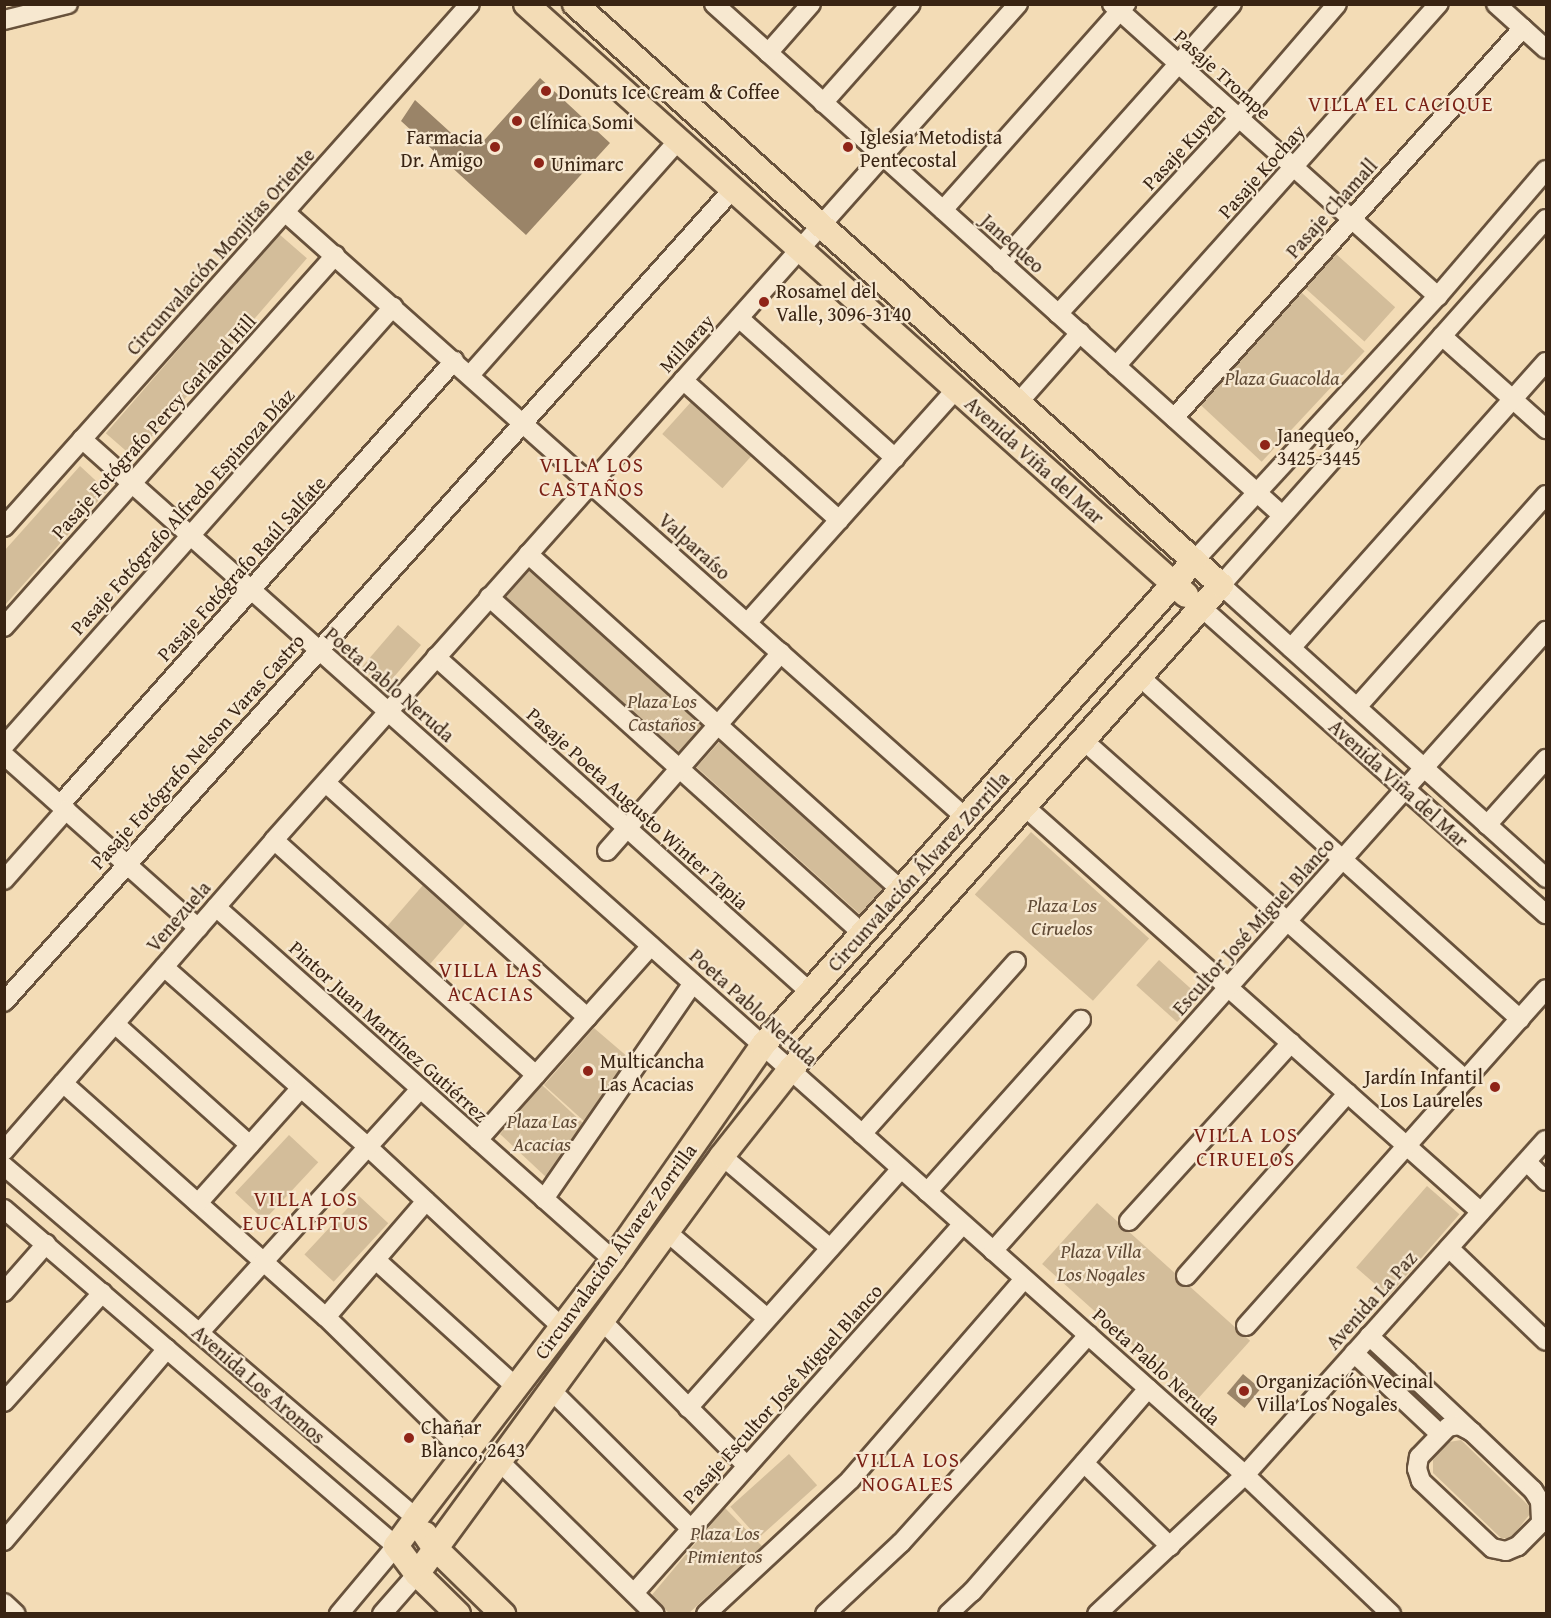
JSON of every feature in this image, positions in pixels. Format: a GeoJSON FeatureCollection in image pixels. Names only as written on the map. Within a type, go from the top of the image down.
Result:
{"type":"FeatureCollection","features":[{"type":"Feature","properties":{"kind":"main road","name":"Avenida Viña del Mar"},"geometry":{"type":"LineString","coordinates":[[526,4],[1201,607]]}},
{"type":"Feature","properties":{"kind":"main road","name":"Avenida Viña del Mar"},"geometry":{"type":"LineString","coordinates":[[575,4],[1221,585]]}},
{"type":"Feature","properties":{"kind":"main road","name":"Circunvalación Álvarez Zorrilla"},"geometry":{"type":"LineString","coordinates":[[396,1546],[464,1452],[613,1260],[763,1045],[1194,561]]}},
{"type":"Feature","properties":{"kind":"main road","name":"Circunvalación Álvarez Zorrilla"},"geometry":{"type":"LineString","coordinates":[[417,1574],[433,1546],[497,1459],[602,1321],[722,1156],[790,1070],[1221,585]]}},
{"type":"Feature","properties":{"kind":"main road","name":"Avenida Los Aromos"},"geometry":{"type":"LineString","coordinates":[[416,1518],[433,1546],[503,1614]]}},
{"type":"Feature","properties":{"kind":"main road","name":"Avenida Los Aromos"},"geometry":{"type":"LineString","coordinates":[[396,1546],[417,1574],[458,1614]]}},
{"type":"Feature","properties":{"kind":"street"},"geometry":{"type":"LineString","coordinates":[[4,20],[68,4]]}},
{"type":"Feature","properties":{"kind":"street","name":"Circunvalación Monjitas Oriente"},"geometry":{"type":"LineString","coordinates":[[4,527],[470,4]]}},
{"type":"Feature","properties":{"kind":"street","name":"Janequeo"},"geometry":{"type":"LineString","coordinates":[[714,4],[1282,515]]}},
{"type":"Feature","properties":{"kind":"street"},"geometry":{"type":"LineString","coordinates":[[768,53],[811,4]]}},
{"type":"Feature","properties":{"kind":"street"},"geometry":{"type":"LineString","coordinates":[[823,103],[911,4]]}},
{"type":"Feature","properties":{"kind":"street","name":"Millaray"},"geometry":{"type":"LineString","coordinates":[[388,712],[1018,4]]}},
{"type":"Feature","properties":{"kind":"street"},"geometry":{"type":"LineString","coordinates":[[1001,263],[1232,4]]}},
{"type":"Feature","properties":{"kind":"street","name":"Pasaje Kuyen"},"geometry":{"type":"LineString","coordinates":[[1058,314],[1239,118],[1337,4]]}},
{"type":"Feature","properties":{"kind":"street","name":"Pasaje Kochay"},"geometry":{"type":"LineString","coordinates":[[1116,366],[1438,4]]}},
{"type":"Feature","properties":{"kind":"street"},"geometry":{"type":"LineString","coordinates":[[1496,4],[1546,49]]}},
{"type":"Feature","properties":{"kind":"street"},"geometry":{"type":"LineString","coordinates":[[943,210],[1119,7]]}},
{"type":"Feature","properties":{"kind":"street","name":"Pasaje Trompe"},"geometry":{"type":"LineString","coordinates":[[1119,7],[1178,64],[1438,296]]}},
{"type":"Feature","properties":{"kind":"street","name":"Pasaje Chamall"},"geometry":{"type":"LineString","coordinates":[[1174,418],[1522,28]]}},
{"type":"Feature","properties":{"kind":"street"},"geometry":{"type":"LineString","coordinates":[[470,375],[678,141]]}},
{"type":"Feature","properties":{"kind":"street","name":"Circunvalación Álvarez Zorrilla"},"geometry":{"type":"LineString","coordinates":[[1194,561],[1438,296],[1546,170]]}},
{"type":"Feature","properties":{"kind":"street","name":"Pasaje Fotógrafo Nelson Varas Castro"},"geometry":{"type":"LineString","coordinates":[[4,1002],[520,423],[732,190]]}},
{"type":"Feature","properties":{"kind":"street","name":"Valparaíso"},"geometry":{"type":"LineString","coordinates":[[285,213],[335,255],[470,375],[520,423],[591,483],[966,818]]}},
{"type":"Feature","properties":{"kind":"street","name":"Circunvalación Álvarez Zorrilla"},"geometry":{"type":"LineString","coordinates":[[1221,585],[1546,219]]}},
{"type":"Feature","properties":{"kind":"street","name":"Pasaje Fotógrafo Percy Garland Hill"},"geometry":{"type":"LineString","coordinates":[[4,627],[335,255]]}},
{"type":"Feature","properties":{"kind":"street","name":"Pasaje Fotógrafo Alfredo Espinoza Díaz"},"geometry":{"type":"LineString","coordinates":[[4,746],[393,307]]}},
{"type":"Feature","properties":{"kind":"street"},"geometry":{"type":"LineString","coordinates":[[739,318],[895,458]]}},
{"type":"Feature","properties":{"kind":"street"},"geometry":{"type":"LineString","coordinates":[[1018,403],[1080,333]]}},
{"type":"Feature","properties":{"kind":"street"},"geometry":{"type":"LineString","coordinates":[[1442,336],[1546,429]]}},
{"type":"Feature","properties":{"kind":"street","name":"Pasaje Fotógrafo Raúl Salfate"},"geometry":{"type":"LineString","coordinates":[[4,880],[251,590],[454,361]]}},
{"type":"Feature","properties":{"kind":"street"},"geometry":{"type":"LineString","coordinates":[[1291,648],[1546,362]]}},
{"type":"Feature","properties":{"kind":"street"},"geometry":{"type":"LineString","coordinates":[[683,380],[839,520]]}},
{"type":"Feature","properties":{"kind":"street"},"geometry":{"type":"LineString","coordinates":[[747,623],[956,390]]}},
{"type":"Feature","properties":{"kind":"street","name":"Poeta Pablo Neruda"},"geometry":{"type":"LineString","coordinates":[[82,439],[1245,1475],[1391,1614]]}},
{"type":"Feature","properties":{"kind":"street"},"geometry":{"type":"LineString","coordinates":[[1357,707],[1546,495]]}},
{"type":"Feature","properties":{"kind":"street"},"geometry":{"type":"LineString","coordinates":[[528,554],[901,890]]}},
{"type":"Feature","properties":{"kind":"street","name":"Avenida Viña del Mar"},"geometry":{"type":"LineString","coordinates":[[1221,585],[1546,878]]}},
{"type":"Feature","properties":{"kind":"street"},"geometry":{"type":"LineString","coordinates":[[489,597],[862,933]]}},
{"type":"Feature","properties":{"kind":"street","name":"Avenida Viña del Mar"},"geometry":{"type":"LineString","coordinates":[[1201,607],[1546,914]]}},
{"type":"Feature","properties":{"kind":"street","name":"Escultor José Miguel Blanco"},"geometry":{"type":"LineString","coordinates":[[993,1251],[1546,631]]}},
{"type":"Feature","properties":{"kind":"street"},"geometry":{"type":"LineString","coordinates":[[607,851],[781,653]]}},
{"type":"Feature","properties":{"kind":"street","name":"Pasaje Poeta Augusto Winter Tapia"},"geometry":{"type":"LineString","coordinates":[[436,657],[810,993]]}},
{"type":"Feature","properties":{"kind":"street"},"geometry":{"type":"LineString","coordinates":[[1139,676],[1520,1019]]}},
{"type":"Feature","properties":{"kind":"street","name":"Venezuela"},"geometry":{"type":"LineString","coordinates":[[4,1151],[388,712]]}},
{"type":"Feature","properties":{"kind":"street"},"geometry":{"type":"LineString","coordinates":[[1083,740],[1466,1080]]}},
{"type":"Feature","properties":{"kind":"street"},"geometry":{"type":"LineString","coordinates":[[5,755],[198,928]]}},
{"type":"Feature","properties":{"kind":"street"},"geometry":{"type":"LineString","coordinates":[[1487,825],[1546,759]]}},
{"type":"Feature","properties":{"kind":"street"},"geometry":{"type":"LineString","coordinates":[[326,783],[587,1017]]}},
{"type":"Feature","properties":{"kind":"street"},"geometry":{"type":"LineString","coordinates":[[1024,806],[1481,1212]]}},
{"type":"Feature","properties":{"kind":"street"},"geometry":{"type":"LineString","coordinates":[[274,840],[536,1075]]}},
{"type":"Feature","properties":{"kind":"street","name":"Pintor Juan Martínez Gutiérrez"},"geometry":{"type":"LineString","coordinates":[[216,907],[613,1260]]}},
{"type":"Feature","properties":{"kind":"street"},"geometry":{"type":"LineString","coordinates":[[478,1140],[651,946]]}},
{"type":"Feature","properties":{"kind":"street"},"geometry":{"type":"LineString","coordinates":[[862,1134],[1016,962]]}},
{"type":"Feature","properties":{"kind":"street"},"geometry":{"type":"LineString","coordinates":[[164,966],[368,1147],[562,1327]]}},
{"type":"Feature","properties":{"kind":"street"},"geometry":{"type":"LineString","coordinates":[[544,1199],[693,983]]}},
{"type":"Feature","properties":{"kind":"street"},"geometry":{"type":"LineString","coordinates":[[1246,1326],[1546,989]]}},
{"type":"Feature","properties":{"kind":"street"},"geometry":{"type":"LineString","coordinates":[[927,1192],[1081,1020]]}},
{"type":"Feature","properties":{"kind":"street"},"geometry":{"type":"LineString","coordinates":[[115,1024],[250,1145]]}},
{"type":"Feature","properties":{"kind":"street"},"geometry":{"type":"LineString","coordinates":[[1129,1221],[1291,1043]]}},
{"type":"Feature","properties":{"kind":"street"},"geometry":{"type":"LineString","coordinates":[[63,1083],[326,1317],[464,1452]]}},
{"type":"Feature","properties":{"kind":"street"},"geometry":{"type":"LineString","coordinates":[[198,1203],[301,1088]]}},
{"type":"Feature","properties":{"kind":"street"},"geometry":{"type":"LineString","coordinates":[[200,1333],[420,1089]]}},
{"type":"Feature","properties":{"kind":"street"},"geometry":{"type":"LineString","coordinates":[[1186,1276],[1348,1094]]}},
{"type":"Feature","properties":{"kind":"street","name":"Avenida La Paz"},"geometry":{"type":"LineString","coordinates":[[1097,1614],[1245,1475],[1481,1212],[1546,1143]]}},
{"type":"Feature","properties":{"kind":"street"},"geometry":{"type":"LineString","coordinates":[[722,1156],[830,1248]]}},
{"type":"Feature","properties":{"kind":"street"},"geometry":{"type":"LineString","coordinates":[[1527,1162],[1546,1181]]}},
{"type":"Feature","properties":{"kind":"street","name":"Avenida Los Aromos"},"geometry":{"type":"LineString","coordinates":[[4,1166],[416,1518]]}},
{"type":"Feature","properties":{"kind":"street"},"geometry":{"type":"LineString","coordinates":[[688,1408],[901,1168]]}},
{"type":"Feature","properties":{"kind":"street"},"geometry":{"type":"LineString","coordinates":[[326,1317],[426,1201]]}},
{"type":"Feature","properties":{"kind":"street","name":"Avenida Los Aromos"},"geometry":{"type":"LineString","coordinates":[[4,1209],[396,1546]]}},
{"type":"Feature","properties":{"kind":"street","name":"Pasaje Escultor José Miguel Blanco"},"geometry":{"type":"LineString","coordinates":[[634,1593],[963,1224]]}},
{"type":"Feature","properties":{"kind":"street"},"geometry":{"type":"LineString","coordinates":[[668,1232],[767,1318]]}},
{"type":"Feature","properties":{"kind":"street"},"geometry":{"type":"LineString","coordinates":[[4,1292],[46,1244]]}},
{"type":"Feature","properties":{"kind":"street"},"geometry":{"type":"LineString","coordinates":[[1449,1248],[1546,1341]]}},
{"type":"Feature","properties":{"kind":"street"},"geometry":{"type":"LineString","coordinates":[[376,1260],[515,1386]]}},
{"type":"Feature","properties":{"kind":"street"},"geometry":{"type":"LineString","coordinates":[[706,1614],[850,1480],[1024,1278]]}},
{"type":"Feature","properties":{"kind":"street"},"geometry":{"type":"LineString","coordinates":[[4,1402],[102,1293]]}},
{"type":"Feature","properties":{"kind":"street"},"geometry":{"type":"LineString","coordinates":[[602,1321],[747,1466]]}},
{"type":"Feature","properties":{"kind":"street"},"geometry":{"type":"LineString","coordinates":[[825,1614],[901,1543],[1088,1335]]}},
{"type":"Feature","properties":{"kind":"street"},"geometry":{"type":"LineString","coordinates":[[1369,1336],[1472,1432],[1533,1490],[1540,1502],[1541,1523],[1518,1546],[1506,1551],[1492,1548],[1421,1481],[1417,1469],[1419,1457],[1439,1434],[1460,1425],[1472,1432]]}},
{"type":"Feature","properties":{"kind":"street"},"geometry":{"type":"LineString","coordinates":[[4,1541],[167,1349]]}},
{"type":"Feature","properties":{"kind":"street"},"geometry":{"type":"LineString","coordinates":[[1354,1353],[1439,1434]]}},
{"type":"Feature","properties":{"kind":"street"},"geometry":{"type":"LineString","coordinates":[[550,1389],[691,1529]]}},
{"type":"Feature","properties":{"kind":"street"},"geometry":{"type":"LineString","coordinates":[[948,1614],[972,1592],[1148,1389]]}},
{"type":"Feature","properties":{"kind":"street"},"geometry":{"type":"LineString","coordinates":[[497,1459],[655,1614]]}},
{"type":"Feature","properties":{"kind":"street"},"geometry":{"type":"LineString","coordinates":[[1084,1463],[1170,1546]]}},
{"type":"Feature","properties":{"kind":"street","name":"Circunvalación Álvarez Zorrilla"},"geometry":{"type":"LineString","coordinates":[[339,1614],[396,1546]]}},
{"type":"Feature","properties":{"kind":"street","name":"Circunvalación Álvarez Zorrilla"},"geometry":{"type":"LineString","coordinates":[[382,1614],[417,1574]]}},
{"type":"Feature","properties":{"kind":"green space"},"geometry":{"type":"Polygon","coordinates":[[[279,234],[307,258],[134,458],[106,433],[279,234]]]}},
{"type":"Feature","properties":{"kind":"green space"},"geometry":{"type":"Polygon","coordinates":[[[1335,253],[1395,307],[1364,341],[1304,287],[1335,253]]]}},
{"type":"Feature","properties":{"kind":"green space","name":"Plaza Guacolda"},"geometry":{"type":"Polygon","coordinates":[[[1301,292],[1365,351],[1262,462],[1198,402],[1301,292]]]}},
{"type":"Feature","properties":{"kind":"green space"},"geometry":{"type":"Polygon","coordinates":[[[691,402],[751,456],[722,488],[662,434],[691,402]]]}},
{"type":"Feature","properties":{"kind":"green space"},"geometry":{"type":"Polygon","coordinates":[[[80,466],[107,491],[5,605],[5,550],[80,466]]]}},
{"type":"Feature","properties":{"kind":"green space","name":"Plaza Los Castaños"},"geometry":{"type":"Polygon","coordinates":[[[532,567],[709,721],[681,754],[504,599],[532,567]]]}},
{"type":"Feature","properties":{"kind":"green space"},"geometry":{"type":"Polygon","coordinates":[[[398,625],[421,645],[388,684],[381,685],[361,668],[398,625]]]}},
{"type":"Feature","properties":{"kind":"green space","name":"Plaza Los Castaños"},"geometry":{"type":"Polygon","coordinates":[[[722,739],[886,887],[861,915],[697,767],[722,739]]]}},
{"type":"Feature","properties":{"kind":"green space","name":"Plaza Los Ciruelos"},"geometry":{"type":"Polygon","coordinates":[[[1031,832],[1149,938],[1093,1001],[975,894],[1031,832]]]}},
{"type":"Feature","properties":{"kind":"green space"},"geometry":{"type":"Polygon","coordinates":[[[424,884],[467,921],[430,964],[387,927],[424,884]]]}},
{"type":"Feature","properties":{"kind":"green space"},"geometry":{"type":"Polygon","coordinates":[[[1159,960],[1200,997],[1177,1022],[1136,985],[1159,960]]]}},
{"type":"Feature","properties":{"kind":"green space","name":"Multicancha Las Acacias"},"geometry":{"type":"Polygon","coordinates":[[[594,1028],[629,1058],[585,1122],[544,1085],[594,1028]]]}},
{"type":"Feature","properties":{"kind":"green space","name":"Plaza Las Acacias"},"geometry":{"type":"Polygon","coordinates":[[[542,1085],[584,1124],[547,1178],[500,1134],[542,1085]]]}},
{"type":"Feature","properties":{"kind":"green space"},"geometry":{"type":"Polygon","coordinates":[[[289,1135],[318,1162],[264,1220],[235,1193],[289,1135]]]}},
{"type":"Feature","properties":{"kind":"green space"},"geometry":{"type":"Polygon","coordinates":[[[1427,1186],[1459,1214],[1389,1296],[1356,1268],[1427,1186]]]}},
{"type":"Feature","properties":{"kind":"green space"},"geometry":{"type":"Polygon","coordinates":[[[359,1196],[388,1223],[334,1282],[304,1255],[359,1196]]]}},
{"type":"Feature","properties":{"kind":"green space","name":"Plaza Villa Los Nogales"},"geometry":{"type":"Polygon","coordinates":[[[1097,1203],[1250,1341],[1195,1402],[1042,1264],[1097,1203]]]}},
{"type":"Feature","properties":{"kind":"green space"},"geometry":{"type":"Polygon","coordinates":[[[1461,1440],[1529,1506],[1530,1514],[1511,1538],[1501,1538],[1433,1473],[1433,1460],[1449,1442],[1461,1440]]]}},
{"type":"Feature","properties":{"kind":"green space"},"geometry":{"type":"Polygon","coordinates":[[[789,1454],[817,1485],[758,1538],[730,1507],[789,1454]]]}},
{"type":"Feature","properties":{"kind":"green space","name":"Plaza Los Pimientos"},"geometry":{"type":"Polygon","coordinates":[[[725,1508],[762,1546],[689,1613],[669,1613],[651,1596],[725,1508]]]}},
{"type":"Feature","properties":{"kind":"building","name":"Unimarc"},"geometry":{"type":"Polygon","coordinates":[[[540,78],[610,143],[526,235],[401,121],[415,100],[461,142],[479,146],[540,78]]]}},
{"type":"Feature","properties":{"kind":"building","name":"Organización Vecinal Villa Los Nogales"},"geometry":{"type":"Polygon","coordinates":[[[1243,1374],[1261,1389],[1245,1408],[1227,1393],[1243,1374]]]}},
{"type":"Feature","properties":{"kind":"place","name":"Donuts Ice Cream & Coffee"},"geometry":{"type":"Point","coordinates":[546,91]}},
{"type":"Feature","properties":{"kind":"place","name":"Clínica Somi"},"geometry":{"type":"Point","coordinates":[517,121]}},
{"type":"Feature","properties":{"kind":"place","name":"Farmacia Dr. Amigo"},"geometry":{"type":"Point","coordinates":[495,147]}},
{"type":"Feature","properties":{"kind":"place","name":"Iglesia Metodista Pentecostal"},"geometry":{"type":"Point","coordinates":[848,147]}},
{"type":"Feature","properties":{"kind":"place","name":"Unimarc"},"geometry":{"type":"Point","coordinates":[539,163]}},
{"type":"Feature","properties":{"kind":"place","name":"Rosamel del Valle, 3096-3140"},"geometry":{"type":"Point","coordinates":[764,302]}},
{"type":"Feature","properties":{"kind":"place","name":"Janequeo, 3425-3445"},"geometry":{"type":"Point","coordinates":[1265,445]}},
{"type":"Feature","properties":{"kind":"place","name":"Multicancha Las Acacias"},"geometry":{"type":"Point","coordinates":[588,1071]}},
{"type":"Feature","properties":{"kind":"place","name":"Jardín Infantil Los Laureles"},"geometry":{"type":"Point","coordinates":[1495,1087]}},
{"type":"Feature","properties":{"kind":"place","name":"Organización Vecinal Villa Los Nogales"},"geometry":{"type":"Point","coordinates":[1244,1391]}},
{"type":"Feature","properties":{"kind":"place","name":"Chañar Blanco, 2643"},"geometry":{"type":"Point","coordinates":[409,1438]}},
{"type":"Feature","properties":{"kind":"district","name":"VILLA EL CACIQUE"},"geometry":{"type":"Point","coordinates":[1401,104]}},
{"type":"Feature","properties":{"kind":"district","name":"VILLA LOS CASTAÑOS"},"geometry":{"type":"Point","coordinates":[592,477]}},
{"type":"Feature","properties":{"kind":"district","name":"VILLA LAS ACACIAS"},"geometry":{"type":"Point","coordinates":[491,982]}},
{"type":"Feature","properties":{"kind":"district","name":"VILLA LOS CIRUELOS"},"geometry":{"type":"Point","coordinates":[1246,1147]}},
{"type":"Feature","properties":{"kind":"district","name":"VILLA LOS EUCALIPTUS"},"geometry":{"type":"Point","coordinates":[306,1211]}},
{"type":"Feature","properties":{"kind":"district","name":"VILLA LOS NOGALES"},"geometry":{"type":"Point","coordinates":[908,1472]}}]}
